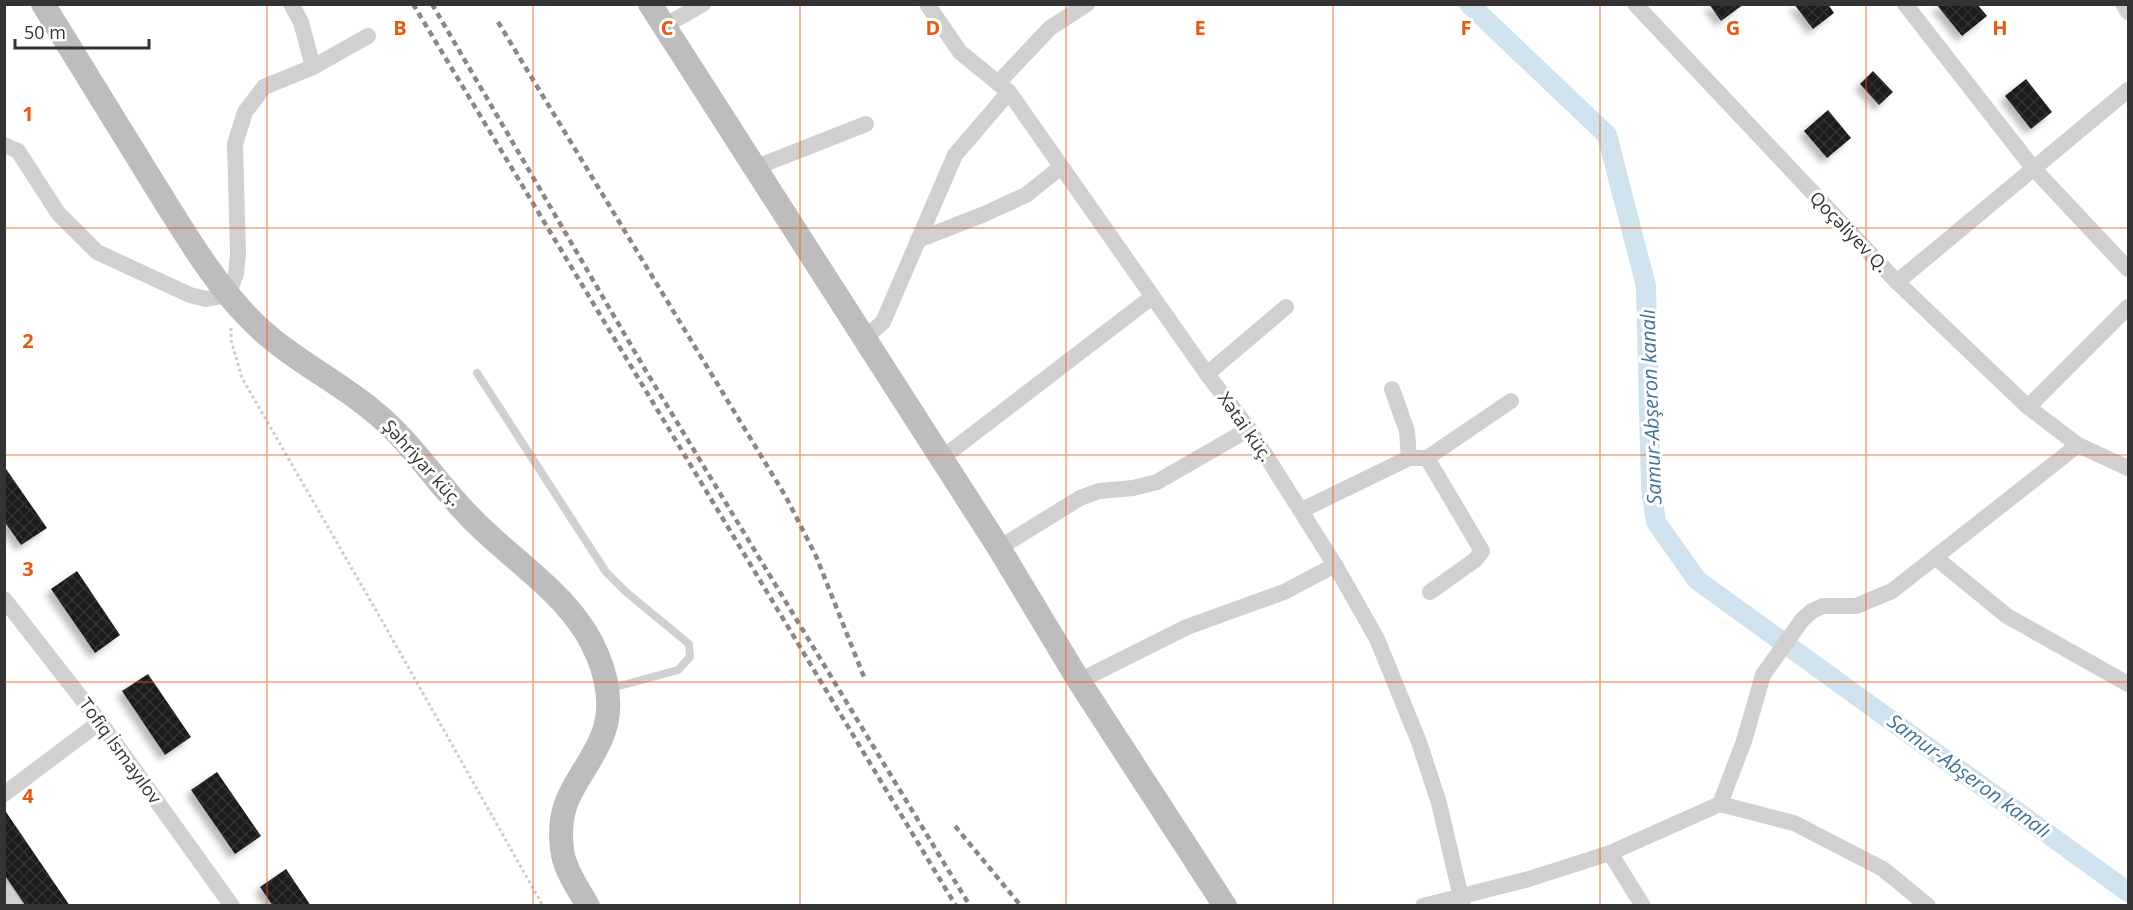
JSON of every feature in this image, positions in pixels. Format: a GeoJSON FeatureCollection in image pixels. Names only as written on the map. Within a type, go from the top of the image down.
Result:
{"type":"FeatureCollection","features":[{"type":"Feature","properties":{"kind":"street","name":"Şəhriyar küç."},"geometry":{"type":"LineString","coordinates":[[43,4],[172,212],[228,295],[254,324],[278,344],[353,395],[396,430],[474,521],[567,605],[586,633],[601,665],[607,689],[608,712],[604,732],[572,788],[563,811],[561,833],[562,852],[588,906]]}},
{"type":"Feature","properties":{"kind":"street"},"geometry":{"type":"LineString","coordinates":[[291,4],[301,22],[313,67]]}},
{"type":"Feature","properties":{"kind":"street"},"geometry":{"type":"LineString","coordinates":[[650,4],[753,168],[942,458],[1079,681],[1225,906]]}},
{"type":"Feature","properties":{"kind":"street"},"geometry":{"type":"LineString","coordinates":[[664,26],[703,4]]}},
{"type":"Feature","properties":{"kind":"street","name":"Xətai küç."},"geometry":{"type":"LineString","coordinates":[[927,4],[960,52],[1003,88],[1061,167],[1207,374],[1249,429],[1335,565],[1377,639],[1419,742],[1439,803],[1461,901]]}},
{"type":"Feature","properties":{"kind":"street"},"geometry":{"type":"LineString","coordinates":[[865,338],[883,322],[955,155],[1050,28],[1087,4]]}},
{"type":"Feature","properties":{"kind":"street","name":"Qoçəliyev Q."},"geometry":{"type":"LineString","coordinates":[[1635,4],[1897,282],[2028,407],[2078,445],[2128,468]]}},
{"type":"Feature","properties":{"kind":"street"},"geometry":{"type":"LineString","coordinates":[[1905,4],[2033,168],[2128,268]]}},
{"type":"Feature","properties":{"kind":"street"},"geometry":{"type":"LineString","coordinates":[[2123,4],[2128,12]]}},
{"type":"Feature","properties":{"kind":"street"},"geometry":{"type":"LineString","coordinates":[[4,145],[18,151],[58,213],[97,252],[190,295],[206,299],[228,295],[236,274],[238,254],[235,144],[245,112],[264,87],[313,67],[368,36]]}},
{"type":"Feature","properties":{"kind":"street"},"geometry":{"type":"LineString","coordinates":[[1897,282],[2128,90]]}},
{"type":"Feature","properties":{"kind":"street"},"geometry":{"type":"LineString","coordinates":[[753,168],[866,124]]}},
{"type":"Feature","properties":{"kind":"street"},"geometry":{"type":"LineString","coordinates":[[918,240],[1026,195],[1061,167]]}},
{"type":"Feature","properties":{"kind":"street"},"geometry":{"type":"LineString","coordinates":[[942,458],[1152,297]]}},
{"type":"Feature","properties":{"kind":"street"},"geometry":{"type":"LineString","coordinates":[[1207,374],[1286,307]]}},
{"type":"Feature","properties":{"kind":"street"},"geometry":{"type":"LineString","coordinates":[[2028,407],[2128,307]]}},
{"type":"Feature","properties":{"kind":"street"},"geometry":{"type":"LineString","coordinates":[[1392,389],[1407,431],[1409,458]]}},
{"type":"Feature","properties":{"kind":"street"},"geometry":{"type":"LineString","coordinates":[[1302,510],[1409,458],[1427,458],[1511,401]]}},
{"type":"Feature","properties":{"kind":"street"},"geometry":{"type":"LineString","coordinates":[[999,548],[1080,498],[1099,491],[1132,488],[1157,482],[1249,429]]}},
{"type":"Feature","properties":{"kind":"street"},"geometry":{"type":"LineString","coordinates":[[1720,804],[1744,741],[1763,675],[1802,620],[1812,611],[1823,606],[1856,606],[1892,591],[2078,445]]}},
{"type":"Feature","properties":{"kind":"street"},"geometry":{"type":"LineString","coordinates":[[1427,458],[1482,551],[1475,560],[1430,592]]}},
{"type":"Feature","properties":{"kind":"street"},"geometry":{"type":"LineString","coordinates":[[1936,558],[2007,616],[2128,684]]}},
{"type":"Feature","properties":{"kind":"street"},"geometry":{"type":"LineString","coordinates":[[1079,681],[1187,627],[1284,592],[1335,565]]}},
{"type":"Feature","properties":{"kind":"street","name":"Tofiq İsmayılov"},"geometry":{"type":"LineString","coordinates":[[4,599],[100,722],[232,906]]}},
{"type":"Feature","properties":{"kind":"street"},"geometry":{"type":"LineString","coordinates":[[4,794],[100,722]]}},
{"type":"Feature","properties":{"kind":"street"},"geometry":{"type":"LineString","coordinates":[[1423,906],[1461,901],[1610,853],[1720,804],[1794,823],[1883,869],[1921,904]]}},
{"type":"Feature","properties":{"kind":"street"},"geometry":{"type":"LineString","coordinates":[[1610,853],[1643,906]]}},
{"type":"Feature","properties":{"kind":"street"},"geometry":{"type":"LineString","coordinates":[[4,891],[14,906]]}},
{"type":"Feature","properties":{"kind":"lane"},"geometry":{"type":"LineString","coordinates":[[477,373],[606,572],[626,592],[689,644],[690,657],[678,670],[607,689]]}},
{"type":"Feature","properties":{"kind":"path"},"geometry":{"type":"LineString","coordinates":[[228,295],[231,340],[242,378],[543,906]]}},
{"type":"Feature","properties":{"kind":"building"},"geometry":{"type":"Polygon","coordinates":[[[1709,4],[1744,4],[1721,21],[1709,4]]]}},
{"type":"Feature","properties":{"kind":"building"},"geometry":{"type":"Polygon","coordinates":[[[1794,4],[1828,4],[1834,13],[1813,29],[1794,4]]]}},
{"type":"Feature","properties":{"kind":"building"},"geometry":{"type":"Polygon","coordinates":[[[1936,4],[1977,4],[1987,16],[1962,36],[1936,4]]]}},
{"type":"Feature","properties":{"kind":"building"},"geometry":{"type":"Polygon","coordinates":[[[1873,71],[1893,92],[1879,105],[1860,84],[1873,71]]]}},
{"type":"Feature","properties":{"kind":"building"},"geometry":{"type":"Polygon","coordinates":[[[2026,79],[2052,112],[2031,129],[2005,96],[2026,79]]]}},
{"type":"Feature","properties":{"kind":"building"},"geometry":{"type":"Polygon","coordinates":[[[1828,110],[1851,138],[1827,158],[1804,131],[1828,110]]]}},
{"type":"Feature","properties":{"kind":"building"},"geometry":{"type":"Polygon","coordinates":[[[4,466],[47,528],[21,545],[4,521],[4,466]]]}},
{"type":"Feature","properties":{"kind":"building"},"geometry":{"type":"Polygon","coordinates":[[[77,571],[120,635],[95,653],[51,589],[77,571]]]}},
{"type":"Feature","properties":{"kind":"building"},"geometry":{"type":"Polygon","coordinates":[[[148,674],[191,737],[165,755],[122,691],[148,674]]]}},
{"type":"Feature","properties":{"kind":"building"},"geometry":{"type":"Polygon","coordinates":[[[217,772],[261,836],[235,854],[191,790],[217,772]]]}},
{"type":"Feature","properties":{"kind":"building"},"geometry":{"type":"Polygon","coordinates":[[[4,809],[70,906],[26,906],[23,902],[4,874],[4,809]]]}},
{"type":"Feature","properties":{"kind":"building"},"geometry":{"type":"Polygon","coordinates":[[[286,869],[311,906],[273,906],[260,887],[286,869]]]}},
{"type":"Feature","properties":{"kind":"waterway","name":"Samur-Abşeron kanalı"},"geometry":{"type":"LineString","coordinates":[[1469,4],[1607,135],[1646,286],[1651,488],[1656,522],[1697,580],[2128,892]]}},
{"type":"Feature","properties":{"kind":"railway"},"geometry":{"type":"LineString","coordinates":[[413,4],[956,906]]}},
{"type":"Feature","properties":{"kind":"railway"},"geometry":{"type":"LineString","coordinates":[[432,4],[646,371],[970,906]]}},
{"type":"Feature","properties":{"kind":"railway"},"geometry":{"type":"LineString","coordinates":[[498,22],[786,497],[816,556],[864,677]]}},
{"type":"Feature","properties":{"kind":"railway"},"geometry":{"type":"LineString","coordinates":[[955,826],[1021,906]]}}]}
